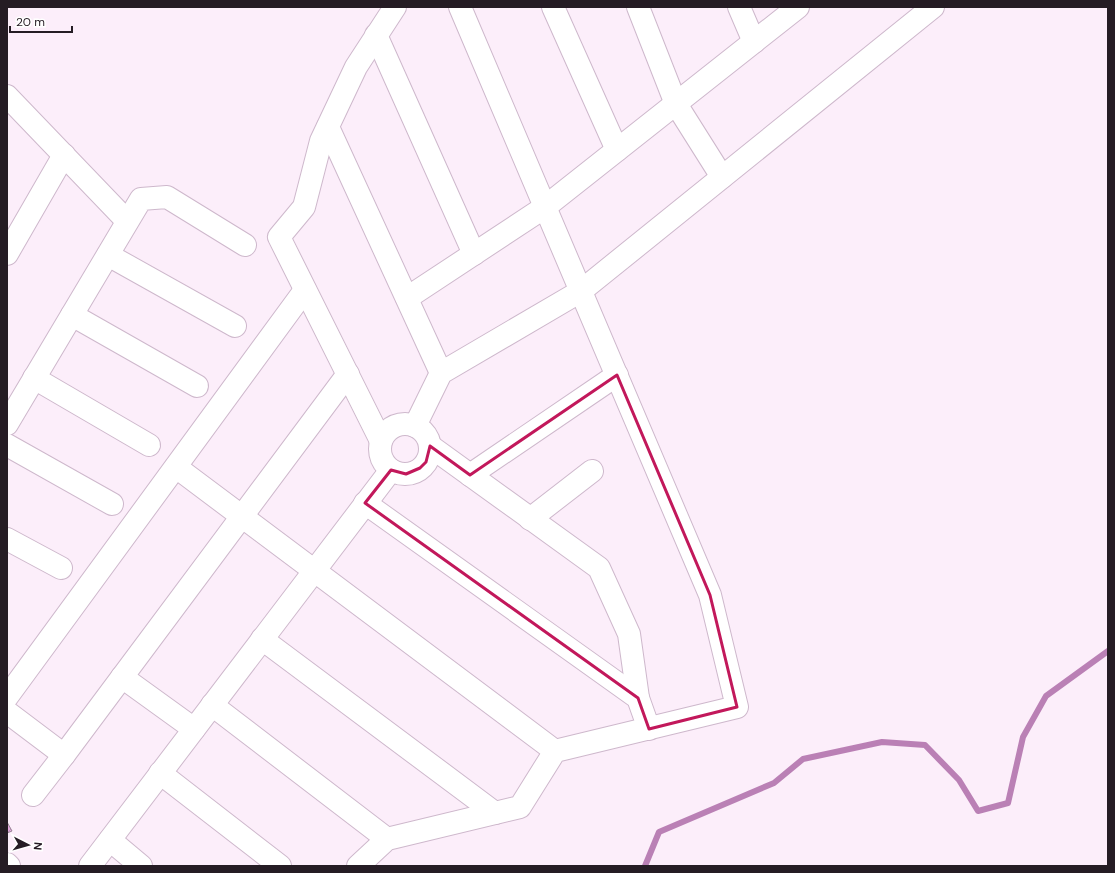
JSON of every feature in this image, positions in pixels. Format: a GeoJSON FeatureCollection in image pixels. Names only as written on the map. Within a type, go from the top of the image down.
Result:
{"type":"FeatureCollection","features":[{"type":"Feature","properties":{"kind":"street"},"geometry":{"type":"LineString","coordinates":[[382,441],[279,237],[304,207],[321,141],[356,67],[395,7]]}},
{"type":"Feature","properties":{"kind":"street"},"geometry":{"type":"LineString","coordinates":[[358,866],[387,839],[520,807],[555,751],[737,707],[710,595],[460,7]]}},
{"type":"Feature","properties":{"kind":"street"},"geometry":{"type":"LineString","coordinates":[[553,7],[617,150]]}},
{"type":"Feature","properties":{"kind":"street"},"geometry":{"type":"LineString","coordinates":[[638,7],[676,104],[722,177]]}},
{"type":"Feature","properties":{"kind":"street"},"geometry":{"type":"LineString","coordinates":[[739,7],[754,42]]}},
{"type":"Feature","properties":{"kind":"street"},"geometry":{"type":"LineString","coordinates":[[406,298],[545,207],[798,7]]}},
{"type":"Feature","properties":{"kind":"street"},"geometry":{"type":"LineString","coordinates":[[415,426],[442,373],[581,291],[925,10]]}},
{"type":"Feature","properties":{"kind":"street"},"geometry":{"type":"LineString","coordinates":[[376,35],[474,254]]}},
{"type":"Feature","properties":{"kind":"street"},"geometry":{"type":"LineString","coordinates":[[9,103],[64,155],[127,221]]}},
{"type":"Feature","properties":{"kind":"street"},"geometry":{"type":"LineString","coordinates":[[328,127],[442,373]]}},
{"type":"Feature","properties":{"kind":"street"},"geometry":{"type":"LineString","coordinates":[[7,254],[64,155]]}},
{"type":"Feature","properties":{"kind":"street"},"geometry":{"type":"LineString","coordinates":[[7,424],[141,199],[167,196],[245,244]]}},
{"type":"Feature","properties":{"kind":"street"},"geometry":{"type":"LineString","coordinates":[[108,254],[235,326]]}},
{"type":"Feature","properties":{"kind":"street"},"geometry":{"type":"LineString","coordinates":[[7,697],[305,290]]}},
{"type":"Feature","properties":{"kind":"street"},"geometry":{"type":"LineString","coordinates":[[72,315],[197,386]]}},
{"type":"Feature","properties":{"kind":"street"},"geometry":{"type":"LineString","coordinates":[[33,795],[348,374]]}},
{"type":"Feature","properties":{"kind":"street"},"geometry":{"type":"LineString","coordinates":[[470,474],[617,375]]}},
{"type":"Feature","properties":{"kind":"street"},"geometry":{"type":"LineString","coordinates":[[34,378],[149,445]]}},
{"type":"Feature","properties":{"kind":"street"},"geometry":{"type":"LineString","coordinates":[[407,424],[415,426],[422,431],[430,446],[426,462],[414,472],[406,474],[391,470],[381,457],[380,449],[382,441],[388,431],[399,425],[407,424]]}},
{"type":"Feature","properties":{"kind":"street"},"geometry":{"type":"LineString","coordinates":[[7,444],[112,504]]}},
{"type":"Feature","properties":{"kind":"street"},"geometry":{"type":"LineString","coordinates":[[430,446],[599,568],[629,634],[638,698],[649,729]]}},
{"type":"Feature","properties":{"kind":"street"},"geometry":{"type":"LineString","coordinates":[[176,467],[555,751]]}},
{"type":"Feature","properties":{"kind":"street"},"geometry":{"type":"LineString","coordinates":[[90,866],[391,470]]}},
{"type":"Feature","properties":{"kind":"street"},"geometry":{"type":"LineString","coordinates":[[530,519],[592,471]]}},
{"type":"Feature","properties":{"kind":"street"},"geometry":{"type":"LineString","coordinates":[[365,503],[638,698]]}},
{"type":"Feature","properties":{"kind":"street"},"geometry":{"type":"LineString","coordinates":[[7,539],[61,568]]}},
{"type":"Feature","properties":{"kind":"street"},"geometry":{"type":"LineString","coordinates":[[262,639],[495,813]]}},
{"type":"Feature","properties":{"kind":"street"},"geometry":{"type":"LineString","coordinates":[[122,677],[194,729]]}},
{"type":"Feature","properties":{"kind":"street"},"geometry":{"type":"LineString","coordinates":[[212,705],[387,839]]}},
{"type":"Feature","properties":{"kind":"street"},"geometry":{"type":"LineString","coordinates":[[7,712],[64,755]]}},
{"type":"Feature","properties":{"kind":"street"},"geometry":{"type":"LineString","coordinates":[[160,773],[280,866]]}},
{"type":"Feature","properties":{"kind":"street"},"geometry":{"type":"LineString","coordinates":[[110,840],[141,866]]}},
{"type":"Feature","properties":{"kind":"highlighted area"},"geometry":{"type":"Polygon","coordinates":[[[617,375],[710,595],[737,707],[649,729],[638,698],[365,503],[391,470],[406,474],[420,468],[426,462],[430,446],[470,475],[617,375]]]}},
{"type":"Feature","properties":{"kind":"building"},"geometry":{"type":"Polygon","coordinates":[[[7,822],[12,831],[7,833],[7,822]]]}},
{"type":"Feature","properties":{"kind":"waterway"},"geometry":{"type":"LineString","coordinates":[[645,866],[659,832],[774,783],[803,759],[882,742],[925,745],[959,780],[978,811],[1008,803],[1023,737],[1046,696],[1108,651]]}}]}
